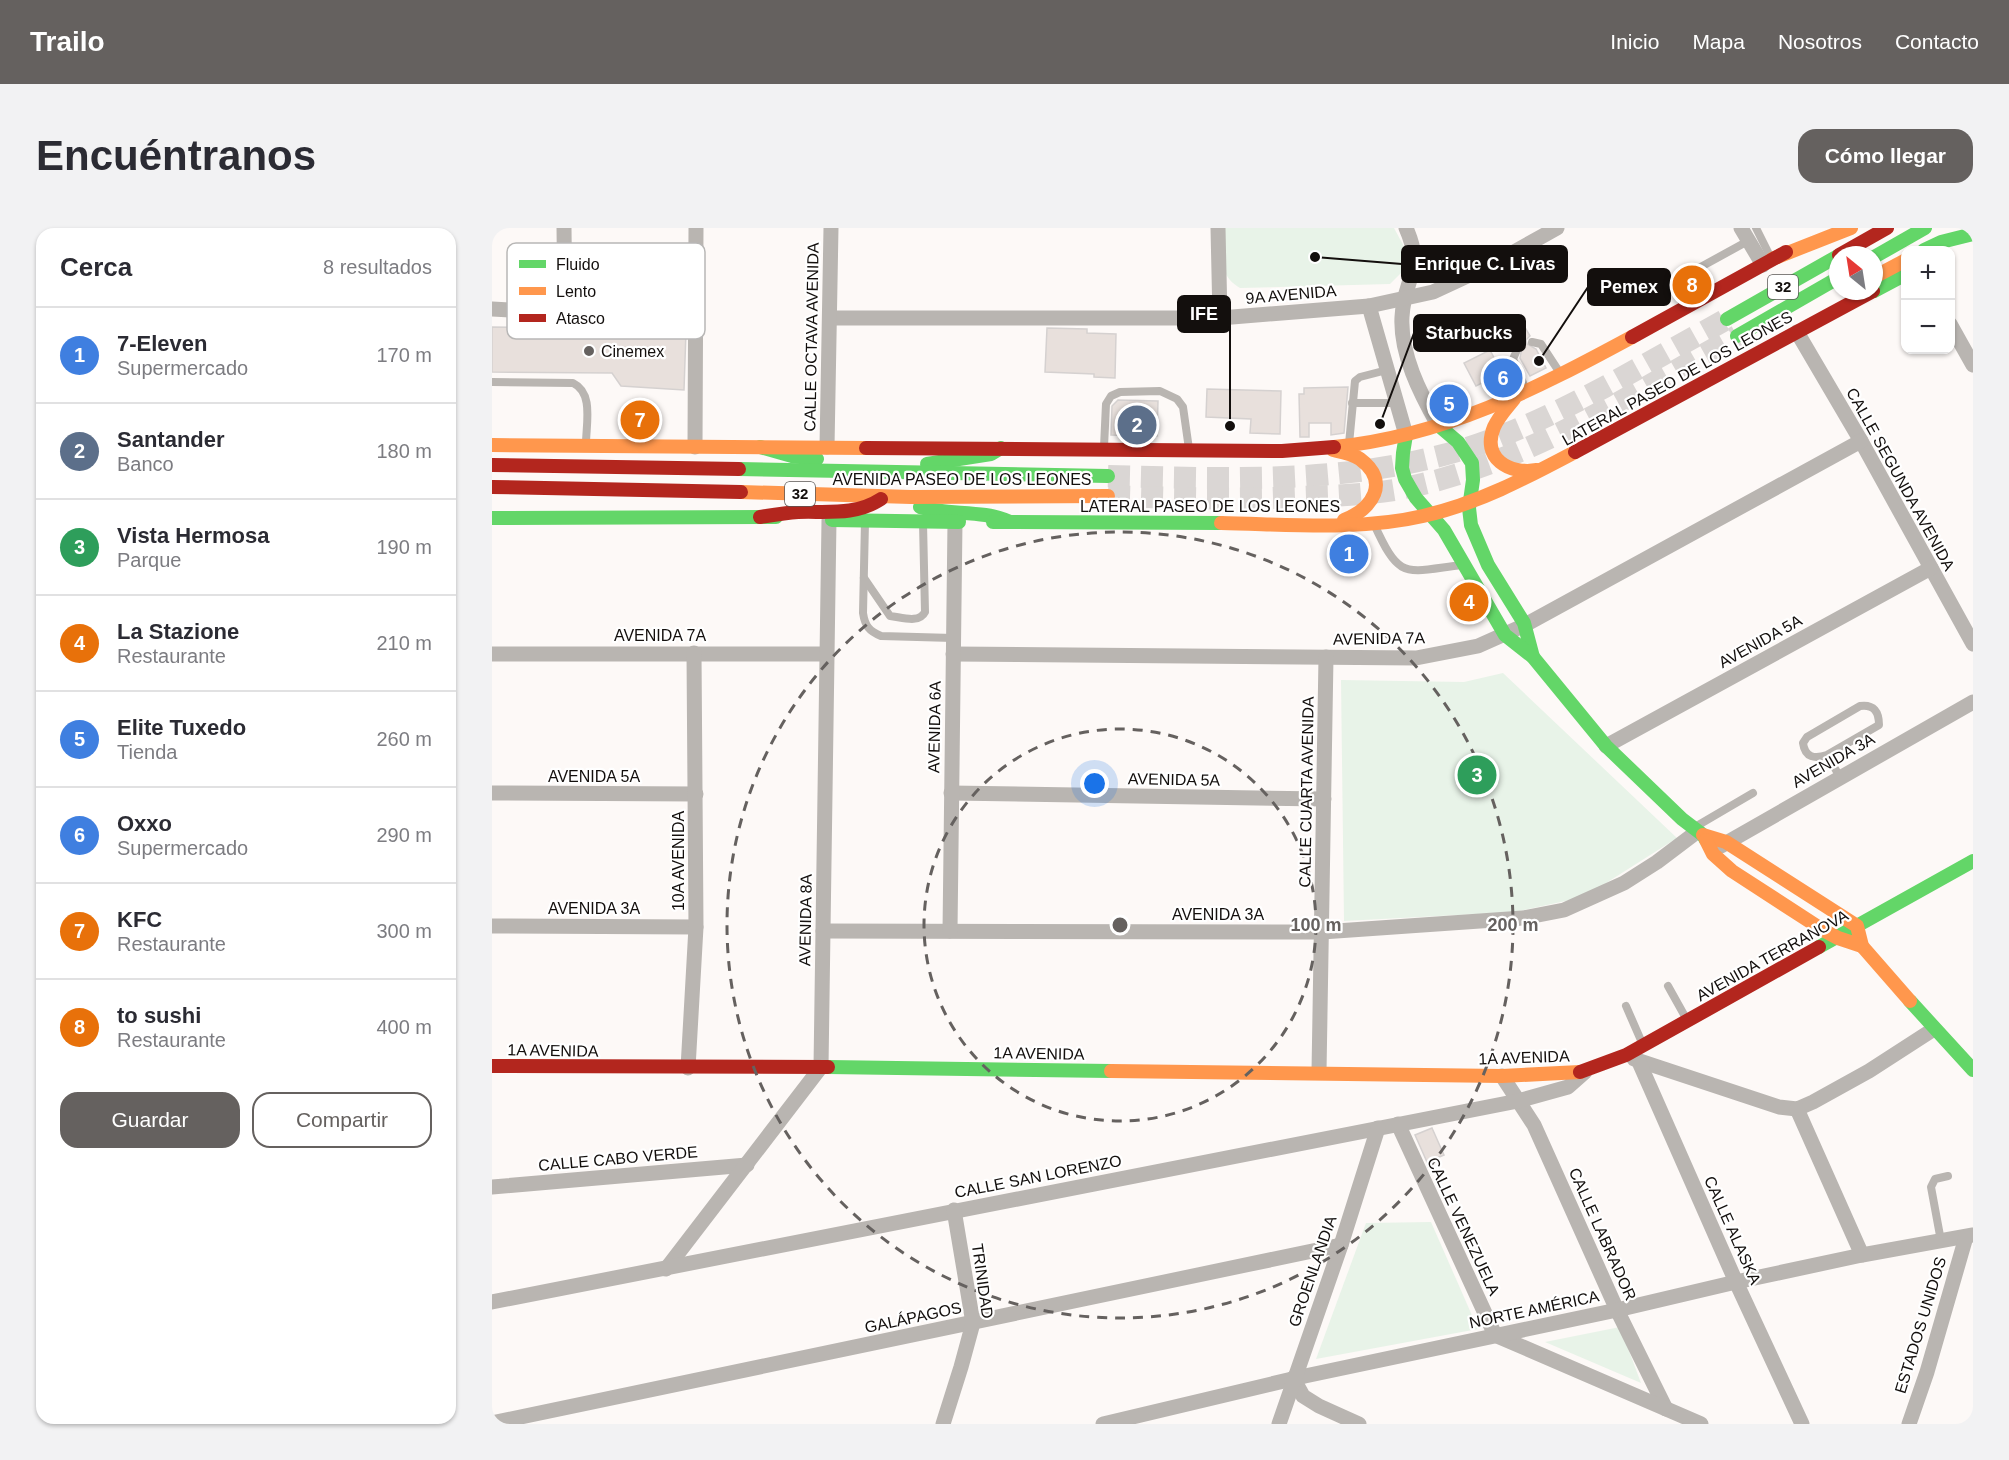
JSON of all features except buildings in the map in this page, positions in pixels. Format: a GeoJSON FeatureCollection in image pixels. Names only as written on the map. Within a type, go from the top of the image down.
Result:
{"type":"FeatureCollection","features":[{"type":"Feature","properties":{"kind":"street"},"geometry":{"type":"LineString","coordinates":[[564,228],[564,243]]}},
{"type":"Feature","properties":{"kind":"street","name":"CALLE OCTAVA AVENIDA"},"geometry":{"type":"LineString","coordinates":[[827,447],[831,228]]}},
{"type":"Feature","properties":{"kind":"street"},"geometry":{"type":"LineString","coordinates":[[1218,228],[1220,318]]}},
{"type":"Feature","properties":{"kind":"street"},"geometry":{"type":"LineString","coordinates":[[1406,228],[1415,258],[1413,274],[1403,299],[1401,320],[1406,351],[1423,399],[1438,425],[1450,433],[1466,450],[1472,463],[1473,477],[1467,505],[1470,523],[1510,602],[1525,625],[1533,657]]}},
{"type":"Feature","properties":{"kind":"street","name":"9A AVENIDA"},"geometry":{"type":"LineString","coordinates":[[831,318],[1220,318],[1368,306],[1433,292],[1489,266],[1557,228]]}},
{"type":"Feature","properties":{"kind":"street"},"geometry":{"type":"LineString","coordinates":[[492,445],[1282,451],[1349,446],[1406,435],[1471,415],[1520,395],[1615,347],[1828,228]]}},
{"type":"Feature","properties":{"kind":"street"},"geometry":{"type":"LineString","coordinates":[[1767,262],[1851,228]]}},
{"type":"Feature","properties":{"kind":"street","name":"32"},"geometry":{"type":"LineString","coordinates":[[1855,246],[1887,228]]}},
{"type":"Feature","properties":{"kind":"street"},"geometry":{"type":"LineString","coordinates":[[1883,252],[1925,228]]}},
{"type":"Feature","properties":{"kind":"street"},"geometry":{"type":"LineString","coordinates":[[1748,232],[1767,262]]}},
{"type":"Feature","properties":{"kind":"street"},"geometry":{"type":"LineString","coordinates":[[1932,246],[1973,235]]}},
{"type":"Feature","properties":{"kind":"street"},"geometry":{"type":"LineString","coordinates":[[1954,246],[1973,235]]}},
{"type":"Feature","properties":{"kind":"street","name":"32"},"geometry":{"type":"LineString","coordinates":[[1727,319],[1829,261]]}},
{"type":"Feature","properties":{"kind":"street"},"geometry":{"type":"LineString","coordinates":[[1883,273],[1901,262]]}},
{"type":"Feature","properties":{"kind":"street","name":"LATERAL PASEO DE LOS LEONES"},"geometry":{"type":"LineString","coordinates":[[1883,286],[1901,276]]}},
{"type":"Feature","properties":{"kind":"street","name":"32"},"geometry":{"type":"LineString","coordinates":[[1737,336],[1829,283]]}},
{"type":"Feature","properties":{"kind":"street"},"geometry":{"type":"LineString","coordinates":[[1802,298],[1829,294]]}},
{"type":"Feature","properties":{"kind":"street","name":"LATERAL PASEO DE LOS LEONES"},"geometry":{"type":"LineString","coordinates":[[492,518],[760,517],[923,522],[1332,524],[1373,523],[1433,514],[1467,505],[1500,491],[1857,300]]}},
{"type":"Feature","properties":{"kind":"street"},"geometry":{"type":"LineString","coordinates":[[1368,306],[1406,435],[1401,464],[1404,480],[1413,495],[1433,514],[1505,635],[1533,657],[1606,746],[1682,819],[1698,831],[1726,842],[1857,926],[1862,946],[1973,1070]]}},
{"type":"Feature","properties":{"kind":"street"},"geometry":{"type":"LineString","coordinates":[[492,309],[507,310]]}},
{"type":"Feature","properties":{"kind":"street","name":"CALLE SEGUNDA AVENIDA"},"geometry":{"type":"LineString","coordinates":[[1797,332],[1861,441],[1973,644]]}},
{"type":"Feature","properties":{"kind":"street"},"geometry":{"type":"LineString","coordinates":[[1955,333],[1973,365]]}},
{"type":"Feature","properties":{"kind":"street"},"geometry":{"type":"LineString","coordinates":[[695,447],[696,339]]}},
{"type":"Feature","properties":{"kind":"street"},"geometry":{"type":"LineString","coordinates":[[1520,395],[1497,420],[1492,432],[1491,445],[1495,456],[1504,466],[1519,473],[1549,466]]}},
{"type":"Feature","properties":{"kind":"street","name":"AVENIDA 7A"},"geometry":{"type":"LineString","coordinates":[[953,654],[1416,658],[1478,646],[1525,625],[1861,441]]}},
{"type":"Feature","properties":{"kind":"street"},"geometry":{"type":"LineString","coordinates":[[760,447],[782,454],[834,463],[848,472]]}},
{"type":"Feature","properties":{"kind":"street"},"geometry":{"type":"LineString","coordinates":[[901,474],[924,464],[991,454],[1001,448]]}},
{"type":"Feature","properties":{"kind":"street"},"geometry":{"type":"LineString","coordinates":[[1330,449],[1358,457],[1373,475],[1376,487],[1374,499],[1366,510],[1355,517],[1332,524]]}},
{"type":"Feature","properties":{"kind":"street","name":"AVENIDA PASEO DE LOS LEONES"},"geometry":{"type":"LineString","coordinates":[[492,465],[1108,476]]}},
{"type":"Feature","properties":{"kind":"street","name":"AVENIDA PASEO DE LOS LEONES"},"geometry":{"type":"LineString","coordinates":[[492,487],[657,489],[912,497],[1108,496]]}},
{"type":"Feature","properties":{"kind":"street"},"geometry":{"type":"LineString","coordinates":[[760,517],[781,513],[854,511],[866,508],[884,496]]}},
{"type":"Feature","properties":{"kind":"street"},"geometry":{"type":"LineString","coordinates":[[912,497],[922,508],[932,511],[995,517],[1010,522]]}},
{"type":"Feature","properties":{"kind":"street","name":"AVENIDA 8A"},"geometry":{"type":"LineString","coordinates":[[821,1067],[829,520]]}},
{"type":"Feature","properties":{"kind":"street","name":"AVENIDA 6A"},"geometry":{"type":"LineString","coordinates":[[950,931],[955,522]]}},
{"type":"Feature","properties":{"kind":"street","name":"AVENIDA 5A"},"geometry":{"type":"LineString","coordinates":[[1606,746],[1931,568]]}},
{"type":"Feature","properties":{"kind":"street","name":"10A AVENIDA"},"geometry":{"type":"LineString","coordinates":[[688,1068],[696,927],[694,653]]}},
{"type":"Feature","properties":{"kind":"street","name":"AVENIDA 7A"},"geometry":{"type":"LineString","coordinates":[[492,654],[827,654]]}},
{"type":"Feature","properties":{"kind":"street","name":"CALLE CUARTA AVENIDA"},"geometry":{"type":"LineString","coordinates":[[1319,1072],[1326,657]]}},
{"type":"Feature","properties":{"kind":"street","name":"AVENIDA 3A"},"geometry":{"type":"LineString","coordinates":[[1713,854],[1726,842],[1973,702]]}},
{"type":"Feature","properties":{"kind":"street","name":"AVENIDA 5A"},"geometry":{"type":"LineString","coordinates":[[951,793],[1324,799]]}},
{"type":"Feature","properties":{"kind":"street","name":"AVENIDA 5A"},"geometry":{"type":"LineString","coordinates":[[492,794],[696,794]]}},
{"type":"Feature","properties":{"kind":"street"},"geometry":{"type":"LineString","coordinates":[[1698,831],[1713,854],[1732,871],[1823,930],[1862,946]]}},
{"type":"Feature","properties":{"kind":"street","name":"AVENIDA 3A"},"geometry":{"type":"LineString","coordinates":[[823,931],[1322,932],[1523,918],[1564,910],[1624,883],[1698,831]]}},
{"type":"Feature","properties":{"kind":"street","name":"AVENIDA TERRANOVA"},"geometry":{"type":"LineString","coordinates":[[1585,1072],[1633,1059],[1643,1046],[1973,861]]}},
{"type":"Feature","properties":{"kind":"street","name":"AVENIDA 3A"},"geometry":{"type":"LineString","coordinates":[[492,926],[696,927]]}},
{"type":"Feature","properties":{"kind":"street"},"geometry":{"type":"LineString","coordinates":[[1633,1059],[1779,1107],[1797,1109],[1869,1071],[1934,1029]]}},
{"type":"Feature","properties":{"kind":"street","name":"CALLE ALASKA"},"geometry":{"type":"LineString","coordinates":[[1633,1059],[1803,1424]]}},
{"type":"Feature","properties":{"kind":"street","name":"1A AVENIDA"},"geometry":{"type":"LineString","coordinates":[[492,1066],[821,1067],[1502,1076],[1585,1072]]}},
{"type":"Feature","properties":{"kind":"street"},"geometry":{"type":"LineString","coordinates":[[666,1269],[821,1067]]}},
{"type":"Feature","properties":{"kind":"street","name":"CALLE SAN LORENZO"},"geometry":{"type":"LineString","coordinates":[[492,1302],[1518,1101],[1568,1087],[1585,1072]]}},
{"type":"Feature","properties":{"kind":"street","name":"CALLE LABRADOR"},"geometry":{"type":"LineString","coordinates":[[1502,1076],[1534,1125],[1617,1310],[1672,1416]]}},
{"type":"Feature","properties":{"kind":"street"},"geometry":{"type":"LineString","coordinates":[[1797,1109],[1862,1255]]}},
{"type":"Feature","properties":{"kind":"street","name":"CALLE VENEZUELA"},"geometry":{"type":"LineString","coordinates":[[1398,1124],[1495,1335]]}},
{"type":"Feature","properties":{"kind":"street","name":"GROENLANDIA"},"geometry":{"type":"LineString","coordinates":[[1279,1424],[1293,1378],[1341,1245],[1378,1128]]}},
{"type":"Feature","properties":{"kind":"street","name":"CALLE CABO VERDE"},"geometry":{"type":"LineString","coordinates":[[492,1187],[747,1165]]}},
{"type":"Feature","properties":{"kind":"street","name":"TRINIDAD"},"geometry":{"type":"LineString","coordinates":[[943,1424],[972,1323],[954,1210]]}},
{"type":"Feature","properties":{"kind":"street","name":"NORTE AMÉRICA"},"geometry":{"type":"LineString","coordinates":[[1103,1424],[1293,1378],[1617,1310],[1862,1255],[1970,1236]]}},
{"type":"Feature","properties":{"kind":"street","name":"ESTADOS UNIDOS"},"geometry":{"type":"LineString","coordinates":[[1909,1424],[1970,1236]]}},
{"type":"Feature","properties":{"kind":"street","name":"GALÁPAGOS"},"geometry":{"type":"LineString","coordinates":[[492,1424],[538,1419],[972,1323],[1341,1245]]}},
{"type":"Feature","properties":{"kind":"street"},"geometry":{"type":"LineString","coordinates":[[1495,1335],[1672,1416],[1701,1424]]}},
{"type":"Feature","properties":{"kind":"street"},"geometry":{"type":"LineString","coordinates":[[1293,1378],[1303,1396],[1359,1424]]}},
{"type":"Feature","properties":{"kind":"lane"},"geometry":{"type":"LineString","coordinates":[[1702,298],[1694,278],[1697,269],[1748,232]]}},
{"type":"Feature","properties":{"kind":"lane"},"geometry":{"type":"LineString","coordinates":[[1532,342],[1541,344],[1561,374]]}},
{"type":"Feature","properties":{"kind":"lane"},"geometry":{"type":"LineString","coordinates":[[1517,350],[1513,359],[1520,395]]}},
{"type":"Feature","properties":{"kind":"lane"},"geometry":{"type":"LineString","coordinates":[[1349,446],[1355,381],[1360,377],[1387,370]]}},
{"type":"Feature","properties":{"kind":"lane"},"geometry":{"type":"LineString","coordinates":[[492,382],[573,383],[580,387],[586,396],[586,446]]}},
{"type":"Feature","properties":{"kind":"lane"},"geometry":{"type":"LineString","coordinates":[[1103,449],[1106,404],[1111,396],[1120,392],[1160,391],[1177,399],[1184,407],[1189,450]]}},
{"type":"Feature","properties":{"kind":"lane"},"geometry":{"type":"LineString","coordinates":[[1352,403],[1396,403]]}},
{"type":"Feature","properties":{"kind":"lane"},"geometry":{"type":"LineString","coordinates":[[865,521],[863,577],[865,625],[871,632],[881,636],[953,638]]}},
{"type":"Feature","properties":{"kind":"lane"},"geometry":{"type":"LineString","coordinates":[[863,577],[890,616],[918,619],[922,617],[925,612],[923,522]]}},
{"type":"Feature","properties":{"kind":"lane"},"geometry":{"type":"LineString","coordinates":[[1373,523],[1386,550],[1396,564],[1406,570],[1464,565]]}},
{"type":"Feature","properties":{"kind":"lane"},"geometry":{"type":"LineString","coordinates":[[1860,706],[1873,707],[1879,716],[1879,725],[1827,755],[1818,758],[1810,757],[1804,751],[1803,743],[1807,736],[1860,706]]}},
{"type":"Feature","properties":{"kind":"lane"},"geometry":{"type":"LineString","coordinates":[[1827,755],[1840,777]]}},
{"type":"Feature","properties":{"kind":"lane"},"geometry":{"type":"LineString","coordinates":[[1698,831],[1753,793]]}},
{"type":"Feature","properties":{"kind":"lane"},"geometry":{"type":"LineString","coordinates":[[1668,986],[1688,1021]]}},
{"type":"Feature","properties":{"kind":"lane"},"geometry":{"type":"LineString","coordinates":[[1626,1006],[1643,1046]]}},
{"type":"Feature","properties":{"kind":"lane"},"geometry":{"type":"LineString","coordinates":[[1941,1241],[1930,1187],[1935,1179],[1948,1176]]}},
{"type":"Feature","properties":{"kind":"shaded area"},"geometry":{"type":"Polygon","coordinates":[[[1223,228],[1394,228],[1407,252],[1408,266],[1390,284],[1240,288],[1232,282],[1224,269],[1223,228]]]}},
{"type":"Feature","properties":{"kind":"shaded area"},"geometry":{"type":"Polygon","coordinates":[[[1503,673],[1677,838],[1584,897],[1515,912],[1344,921],[1341,680],[1464,682],[1503,673]]]}},
{"type":"Feature","properties":{"kind":"shaded area"},"geometry":{"type":"Polygon","coordinates":[[[1431,1222],[1478,1329],[1316,1359],[1366,1223],[1431,1222]]]}},
{"type":"Feature","properties":{"kind":"shaded area"},"geometry":{"type":"Polygon","coordinates":[[[1620,1327],[1641,1383],[1545,1342],[1620,1327]]]}},
{"type":"Feature","properties":{"kind":"tunnel"},"geometry":{"type":"LineString","coordinates":[[1108,476],[1209,478],[1310,476],[1409,463],[1458,451],[1535,422],[1618,380],[1727,319]]}},
{"type":"Feature","properties":{"kind":"tunnel"},"geometry":{"type":"LineString","coordinates":[[1108,496],[1228,499],[1335,496],[1394,490],[1440,480],[1485,465],[1572,427],[1737,336]]}},
{"type":"Feature","properties":{"kind":"traffic: fast"},"geometry":{"type":"LineString","coordinates":[[1883,252],[1925,228]]}},
{"type":"Feature","properties":{"kind":"traffic: fast"},"geometry":{"type":"LineString","coordinates":[[1932,246],[1973,234]]}},
{"type":"Feature","properties":{"kind":"traffic: fast"},"geometry":{"type":"LineString","coordinates":[[1727,319],[1829,261]]}},
{"type":"Feature","properties":{"kind":"traffic: fast"},"geometry":{"type":"LineString","coordinates":[[1883,286],[1901,277]]}},
{"type":"Feature","properties":{"kind":"traffic: fast"},"geometry":{"type":"LineString","coordinates":[[1737,336],[1829,283]]}},
{"type":"Feature","properties":{"kind":"traffic: fast"},"geometry":{"type":"LineString","coordinates":[[1438,425],[1458,442],[1472,463],[1473,480],[1469,508],[1471,525],[1488,565],[1524,623],[1533,657]]}},
{"type":"Feature","properties":{"kind":"traffic: fast"},"geometry":{"type":"LineString","coordinates":[[1406,435],[1402,468],[1405,479],[1416,498],[1444,530],[1505,635],[1533,657],[1606,746],[1706,840]]}},
{"type":"Feature","properties":{"kind":"traffic: fast"},"geometry":{"type":"LineString","coordinates":[[760,447],[792,456],[817,459]]}},
{"type":"Feature","properties":{"kind":"traffic: fast"},"geometry":{"type":"LineString","coordinates":[[927,464],[991,454],[1001,448]]}},
{"type":"Feature","properties":{"kind":"traffic: fast"},"geometry":{"type":"LineString","coordinates":[[739,469],[1108,476]]}},
{"type":"Feature","properties":{"kind":"traffic: fast"},"geometry":{"type":"LineString","coordinates":[[920,507],[988,515],[1010,522]]}},
{"type":"Feature","properties":{"kind":"traffic: fast"},"geometry":{"type":"LineString","coordinates":[[492,518],[776,517]]}},
{"type":"Feature","properties":{"kind":"traffic: fast"},"geometry":{"type":"LineString","coordinates":[[832,520],[959,522]]}},
{"type":"Feature","properties":{"kind":"traffic: fast"},"geometry":{"type":"LineString","coordinates":[[993,522],[1221,523]]}},
{"type":"Feature","properties":{"kind":"traffic: fast"},"geometry":{"type":"LineString","coordinates":[[1819,947],[1973,861]]}},
{"type":"Feature","properties":{"kind":"traffic: fast"},"geometry":{"type":"LineString","coordinates":[[1910,1001],[1973,1070]]}},
{"type":"Feature","properties":{"kind":"traffic: fast"},"geometry":{"type":"LineString","coordinates":[[828,1067],[1111,1071]]}},
{"type":"Feature","properties":{"kind":"traffic: slow"},"geometry":{"type":"LineString","coordinates":[[1772,259],[1851,228]]}},
{"type":"Feature","properties":{"kind":"traffic: slow"},"geometry":{"type":"LineString","coordinates":[[1883,272],[1901,263]]}},
{"type":"Feature","properties":{"kind":"traffic: slow"},"geometry":{"type":"LineString","coordinates":[[1334,447],[1375,441],[1452,421],[1525,392],[1632,337]]}},
{"type":"Feature","properties":{"kind":"traffic: slow"},"geometry":{"type":"LineString","coordinates":[[1514,399],[1494,427],[1491,448],[1500,462],[1508,467],[1517,470],[1537,470]]}},
{"type":"Feature","properties":{"kind":"traffic: slow"},"geometry":{"type":"LineString","coordinates":[[492,445],[866,448]]}},
{"type":"Feature","properties":{"kind":"traffic: slow"},"geometry":{"type":"LineString","coordinates":[[1333,450],[1351,454],[1360,459],[1375,477],[1376,486],[1370,502],[1344,520]]}},
{"type":"Feature","properties":{"kind":"traffic: slow"},"geometry":{"type":"LineString","coordinates":[[1221,523],[1348,525],[1399,521],[1463,505],[1520,481],[1575,452]]}},
{"type":"Feature","properties":{"kind":"traffic: slow"},"geometry":{"type":"LineString","coordinates":[[741,492],[911,497],[1108,496]]}},
{"type":"Feature","properties":{"kind":"traffic: slow"},"geometry":{"type":"LineString","coordinates":[[1703,835],[1726,842],[1857,926],[1862,946],[1910,1001]]}},
{"type":"Feature","properties":{"kind":"traffic: slow"},"geometry":{"type":"LineString","coordinates":[[1706,840],[1713,854],[1732,871],[1823,930],[1862,946]]}},
{"type":"Feature","properties":{"kind":"traffic: slow"},"geometry":{"type":"LineString","coordinates":[[1111,1071],[1502,1076],[1580,1072]]}},
{"type":"Feature","properties":{"kind":"traffic: jam"},"geometry":{"type":"LineString","coordinates":[[1855,246],[1887,228]]}},
{"type":"Feature","properties":{"kind":"traffic: jam"},"geometry":{"type":"LineString","coordinates":[[1632,337],[1786,252]]}},
{"type":"Feature","properties":{"kind":"traffic: jam"},"geometry":{"type":"LineString","coordinates":[[1575,452],[1856,300]]}},
{"type":"Feature","properties":{"kind":"traffic: jam"},"geometry":{"type":"LineString","coordinates":[[866,448],[1282,451],[1334,447]]}},
{"type":"Feature","properties":{"kind":"traffic: jam"},"geometry":{"type":"LineString","coordinates":[[492,465],[739,469]]}},
{"type":"Feature","properties":{"kind":"traffic: jam"},"geometry":{"type":"LineString","coordinates":[[492,487],[741,492]]}},
{"type":"Feature","properties":{"kind":"traffic: jam"},"geometry":{"type":"LineString","coordinates":[[760,517],[798,512],[851,510],[881,499]]}},
{"type":"Feature","properties":{"kind":"traffic: jam"},"geometry":{"type":"LineString","coordinates":[[1580,1072],[1626,1055],[1819,947]]}},
{"type":"Feature","properties":{"kind":"traffic: jam"},"geometry":{"type":"LineString","coordinates":[[492,1066],[828,1067]]}},
{"type":"Feature","properties":{"kind":"place","name":"Enrique C. Livas"},"geometry":{"type":"Point","coordinates":[1315,257]}},
{"type":"Feature","properties":{"kind":"place","name":"to sushi"},"geometry":{"type":"Point","coordinates":[1692,285]}},
{"type":"Feature","properties":{"kind":"place","name":"Cinemex"},"geometry":{"type":"Point","coordinates":[589,351]}},
{"type":"Feature","properties":{"kind":"place","name":"Pemex"},"geometry":{"type":"Point","coordinates":[1539,361]}},
{"type":"Feature","properties":{"kind":"place","name":"Oxxo"},"geometry":{"type":"Point","coordinates":[1503,378]}},
{"type":"Feature","properties":{"kind":"place","name":"Elite Tuxedo"},"geometry":{"type":"Point","coordinates":[1449,404]}},
{"type":"Feature","properties":{"kind":"place","name":"KFC"},"geometry":{"type":"Point","coordinates":[640,420]}},
{"type":"Feature","properties":{"kind":"place","name":"Starbucks"},"geometry":{"type":"Point","coordinates":[1380,424]}},
{"type":"Feature","properties":{"kind":"place","name":"Santander"},"geometry":{"type":"Point","coordinates":[1137,425]}},
{"type":"Feature","properties":{"kind":"place","name":"IFE"},"geometry":{"type":"Point","coordinates":[1230,426]}},
{"type":"Feature","properties":{"kind":"place","name":"7-Eleven"},"geometry":{"type":"Point","coordinates":[1349,554]}},
{"type":"Feature","properties":{"kind":"place","name":"La Stazione"},"geometry":{"type":"Point","coordinates":[1469,602]}},
{"type":"Feature","properties":{"kind":"place","name":"Vista Hermosa"},"geometry":{"type":"Point","coordinates":[1477,775]}}]}
